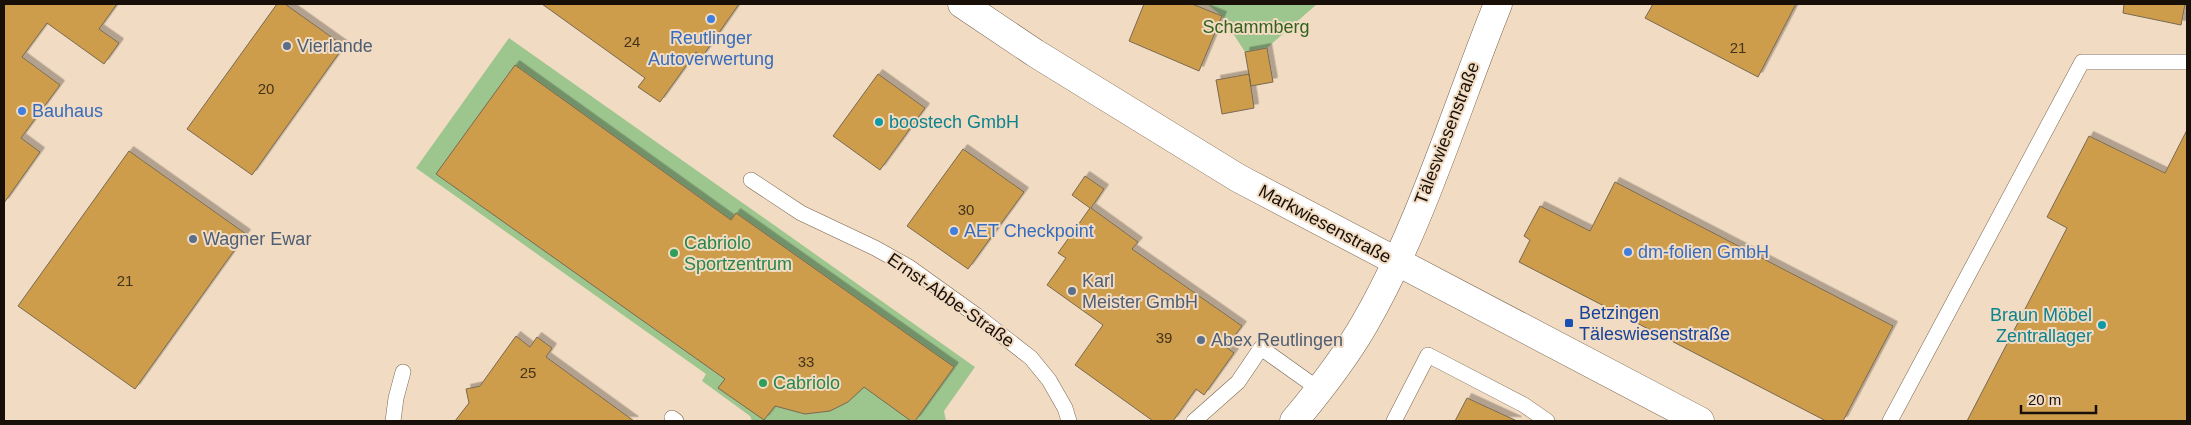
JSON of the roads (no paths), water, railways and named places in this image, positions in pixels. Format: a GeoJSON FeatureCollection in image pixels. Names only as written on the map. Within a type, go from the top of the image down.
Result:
{"type":"FeatureCollection","features":[{"type":"Feature","properties":{"kind":"street","name":"Markwiesenstraße"},"geometry":{"type":"LineString","coordinates":[[962,4],[1067,73],[1238,178],[1685,418]]}},
{"type":"Feature","properties":{"kind":"street","name":"Täleswiesenstraße"},"geometry":{"type":"LineString","coordinates":[[1396,262],[1426,191],[1498,4]]}},
{"type":"Feature","properties":{"kind":"street"},"geometry":{"type":"LineString","coordinates":[[1294,421],[1320,390],[1366,322],[1396,262]]}},
{"type":"Feature","properties":{"kind":"lane"},"geometry":{"type":"LineString","coordinates":[[1890,421],[2082,62],[2187,62]]}},
{"type":"Feature","properties":{"kind":"lane","name":"Ernst-Abbe-Straße"},"geometry":{"type":"LineString","coordinates":[[751,180],[801,213],[875,248],[909,267],[976,315],[1031,358],[1049,380],[1065,408],[1069,421]]}},
{"type":"Feature","properties":{"kind":"lane"},"geometry":{"type":"LineString","coordinates":[[1194,421],[1238,382],[1261,348],[1320,390]]}},
{"type":"Feature","properties":{"kind":"lane"},"geometry":{"type":"LineString","coordinates":[[1394,421],[1428,355],[1524,405],[1547,421]]}},
{"type":"Feature","properties":{"kind":"lane"},"geometry":{"type":"LineString","coordinates":[[393,421],[396,398],[403,372]]}},
{"type":"Feature","properties":{"kind":"place","name":"Reutlinger Autoverwertung"},"geometry":{"type":"Point","coordinates":[711,19]}},
{"type":"Feature","properties":{"kind":"place","name":"Vierlande"},"geometry":{"type":"Point","coordinates":[287,46]}},
{"type":"Feature","properties":{"kind":"place","name":"Bauhaus"},"geometry":{"type":"Point","coordinates":[22,111]}},
{"type":"Feature","properties":{"kind":"place","name":"boostech GmbH"},"geometry":{"type":"Point","coordinates":[879,122]}},
{"type":"Feature","properties":{"kind":"place","name":"AET Checkpoint"},"geometry":{"type":"Point","coordinates":[954,231]}},
{"type":"Feature","properties":{"kind":"place","name":"Wagner Ewar"},"geometry":{"type":"Point","coordinates":[193,239]}},
{"type":"Feature","properties":{"kind":"place","name":"dm-folien GmbH"},"geometry":{"type":"Point","coordinates":[1628,252]}},
{"type":"Feature","properties":{"kind":"place","name":"Cabriolo Sportzentrum"},"geometry":{"type":"Point","coordinates":[674,253]}},
{"type":"Feature","properties":{"kind":"place","name":"Karl Meister GmbH"},"geometry":{"type":"Point","coordinates":[1072,291]}},
{"type":"Feature","properties":{"kind":"place","name":"Betzingen Täleswiesenstraße"},"geometry":{"type":"Point","coordinates":[1569,323]}},
{"type":"Feature","properties":{"kind":"place","name":"Braun Möbel Zentrallager"},"geometry":{"type":"Point","coordinates":[2102,325]}},
{"type":"Feature","properties":{"kind":"place","name":"Abex Reutlingen"},"geometry":{"type":"Point","coordinates":[1201,340]}},
{"type":"Feature","properties":{"kind":"place","name":"Cabriolo"},"geometry":{"type":"Point","coordinates":[763,383]}},
{"type":"Feature","properties":{"kind":"park label","name":"Schammberg"},"geometry":{"type":"Point","coordinates":[1256,27]}}]}
